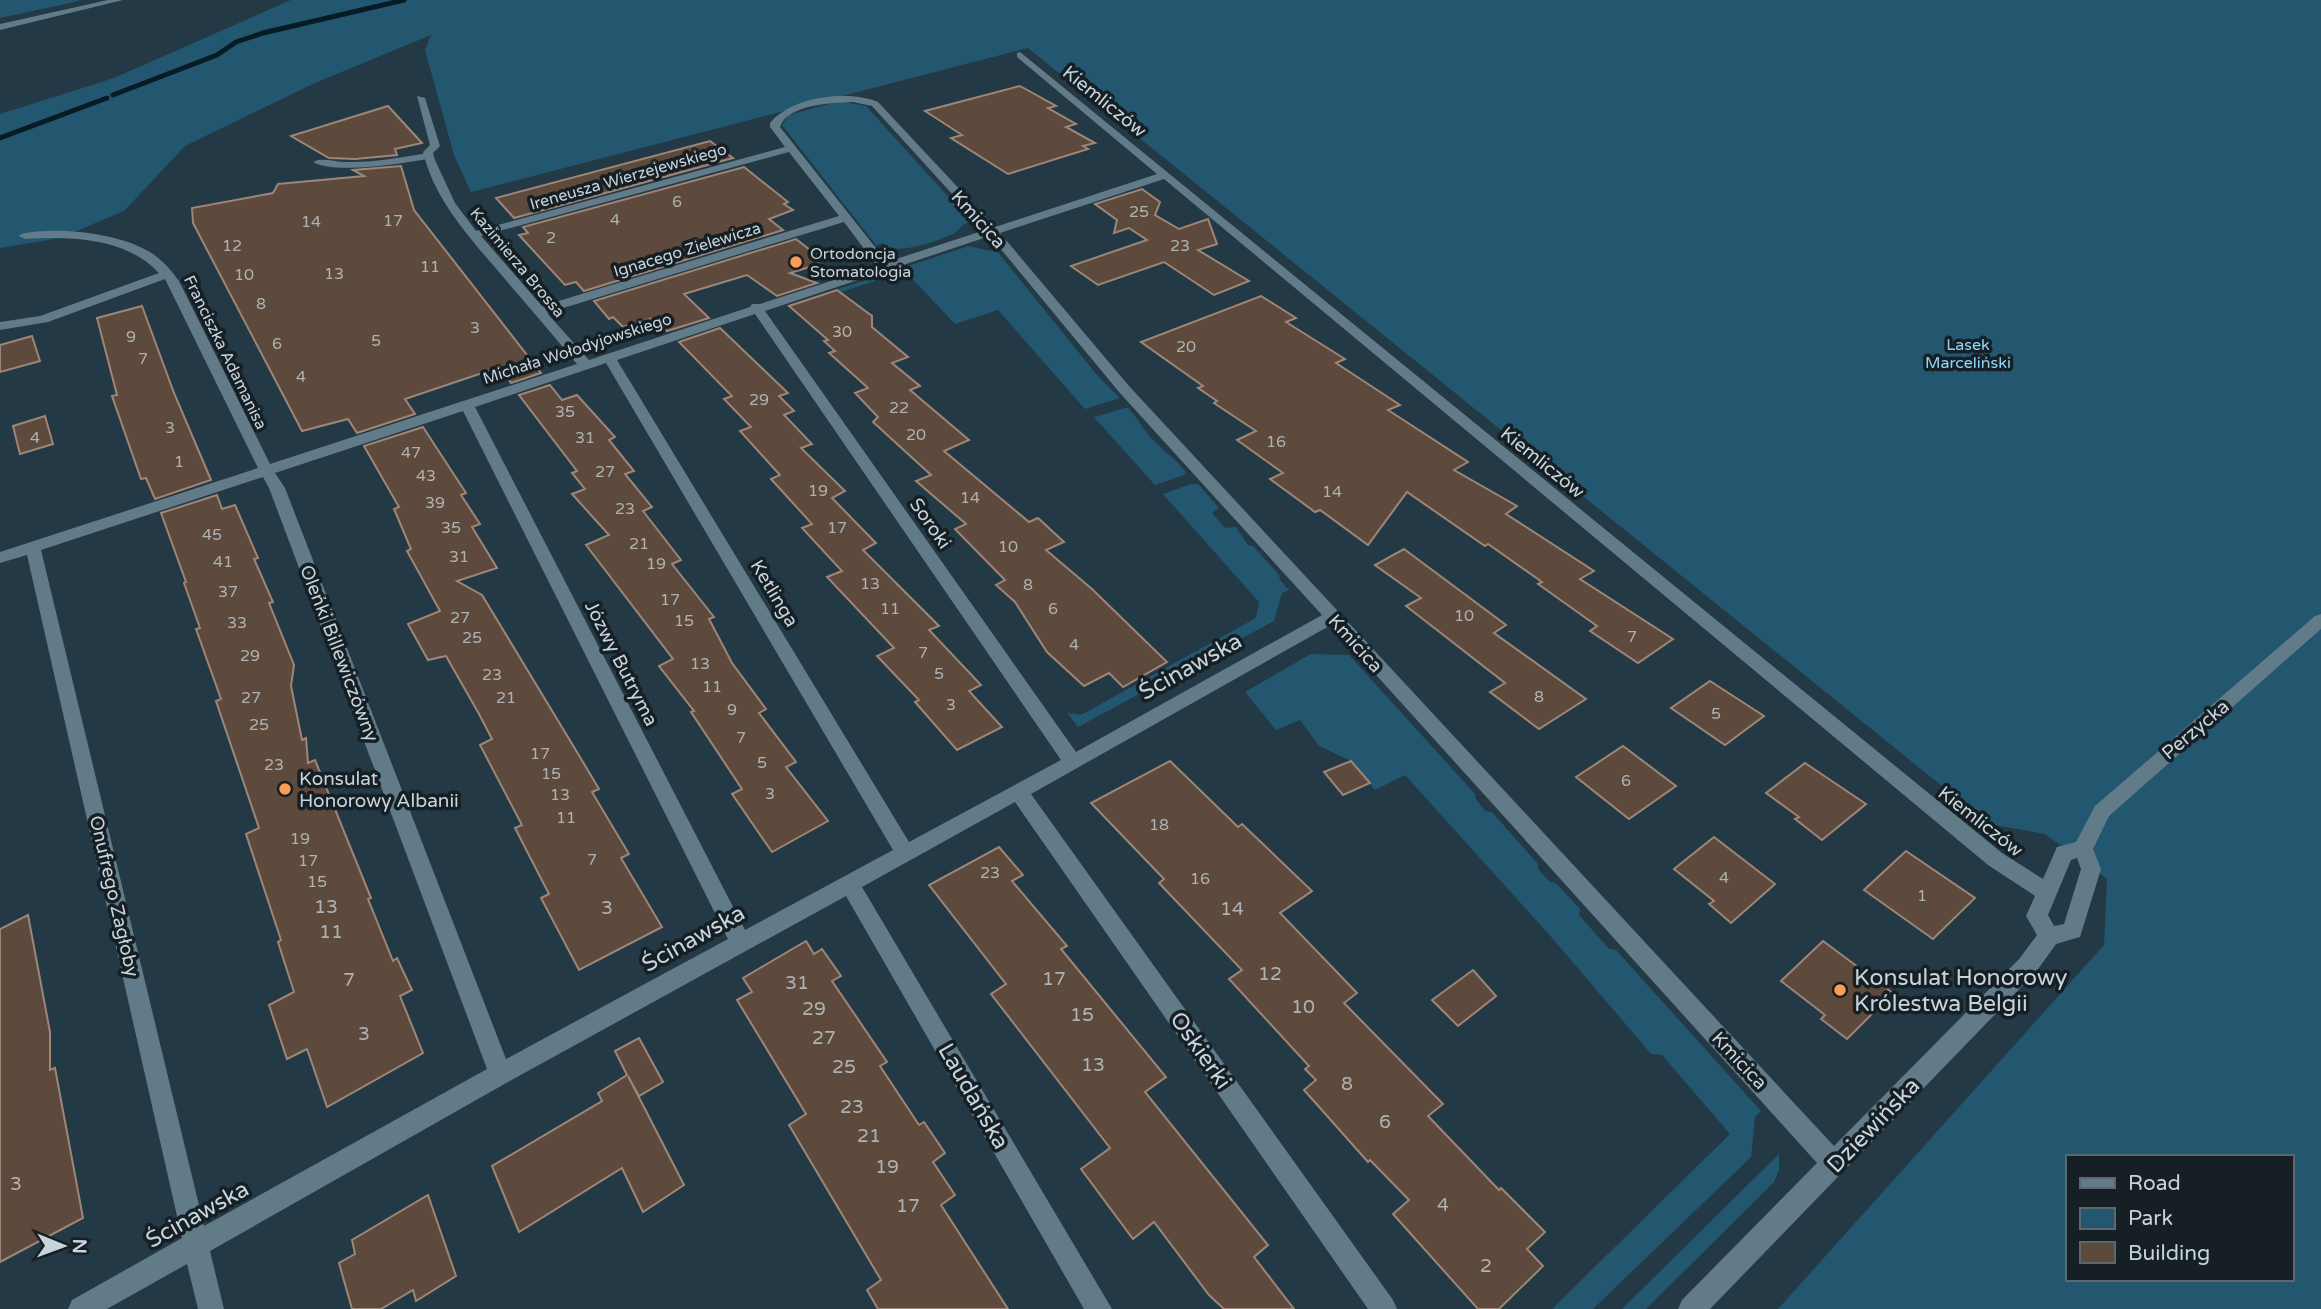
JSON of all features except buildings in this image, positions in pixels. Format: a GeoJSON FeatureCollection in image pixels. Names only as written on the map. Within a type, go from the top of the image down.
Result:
{"type":"FeatureCollection","features":[{"type":"Feature","properties":{"kind":"street"},"geometry":{"type":"LineString","coordinates":[[0,27],[119,0]]}},
{"type":"Feature","properties":{"kind":"street","name":"Kiemliczów"},"geometry":{"type":"LineString","coordinates":[[1020,55],[1995,859],[2046,892]]}},
{"type":"Feature","properties":{"kind":"street","name":"Kazimierza Brossa"},"geometry":{"type":"LineString","coordinates":[[420,98],[435,146],[428,152],[429,156],[450,203],[473,235],[584,364]]}},
{"type":"Feature","properties":{"kind":"street","name":"Kmicica"},"geometry":{"type":"LineString","coordinates":[[792,148],[775,123],[782,114],[840,99],[864,99],[874,104],[991,230],[1124,388],[1835,1164]]}},
{"type":"Feature","properties":{"kind":"street"},"geometry":{"type":"LineString","coordinates":[[792,148],[883,265]]}},
{"type":"Feature","properties":{"kind":"street","name":"Ireneusza Wierzejewskiego"},"geometry":{"type":"LineString","coordinates":[[473,235],[792,148]]}},
{"type":"Feature","properties":{"kind":"street","name":"Michała Wołodyjowskiego"},"geometry":{"type":"LineString","coordinates":[[1,558],[883,265],[1165,175]]}},
{"type":"Feature","properties":{"kind":"street","name":"Ignacego Zielewicza"},"geometry":{"type":"LineString","coordinates":[[539,311],[845,218]]}},
{"type":"Feature","properties":{"kind":"street","name":"Franciszka Adamanisa"},"geometry":{"type":"LineString","coordinates":[[25,236],[74,236],[141,251],[167,274],[266,469]]}},
{"type":"Feature","properties":{"kind":"street"},"geometry":{"type":"LineString","coordinates":[[0,326],[44,319],[167,274]]}},
{"type":"Feature","properties":{"kind":"street","name":"Soroki"},"geometry":{"type":"LineString","coordinates":[[756,307],[1073,762]]}},
{"type":"Feature","properties":{"kind":"street","name":"Ketlinga"},"geometry":{"type":"LineString","coordinates":[[608,356],[905,853]]}},
{"type":"Feature","properties":{"kind":"street","name":"Józwy Butryma"},"geometry":{"type":"LineString","coordinates":[[466,403],[740,942]]}},
{"type":"Feature","properties":{"kind":"street","name":"Oleńki Billewiczówny"},"geometry":{"type":"LineString","coordinates":[[266,469],[277,488],[500,1074]]}},
{"type":"Feature","properties":{"kind":"street"},"geometry":{"type":"LineString","coordinates":[[0,540],[1,558]]}},
{"type":"Feature","properties":{"kind":"street","name":"Onufrego Zagłoby"},"geometry":{"type":"LineString","coordinates":[[33,548],[211,1309]]}},
{"type":"Feature","properties":{"kind":"street","name":"Ścinawska"},"geometry":{"type":"LineString","coordinates":[[81,1309],[500,1074],[1073,762],[1332,617]]}},
{"type":"Feature","properties":{"kind":"street","name":"Perzycka"},"geometry":{"type":"LineString","coordinates":[[2083,849],[2102,811],[2321,620]]}},
{"type":"Feature","properties":{"kind":"street","name":"Oskierki"},"geometry":{"type":"LineString","coordinates":[[1018,791],[1384,1309]]}},
{"type":"Feature","properties":{"kind":"street"},"geometry":{"type":"LineString","coordinates":[[2049,936],[2037,916],[2046,892],[2063,853],[2083,849]]}},
{"type":"Feature","properties":{"kind":"street","name":"Dziewińska"},"geometry":{"type":"LineString","coordinates":[[1690,1309],[2028,965],[2049,936],[2072,931],[2091,869],[2083,849]]}},
{"type":"Feature","properties":{"kind":"street","name":"Laudańska"},"geometry":{"type":"LineString","coordinates":[[849,883],[1099,1309]]}},
{"type":"Feature","properties":{"kind":"lane"},"geometry":{"type":"LineString","coordinates":[[317,162],[357,166],[429,156]]}},
{"type":"Feature","properties":{"kind":"green space"},"geometry":{"type":"Polygon","coordinates":[[[0,0],[78,0],[79,1],[0,18],[0,0]]]}},
{"type":"Feature","properties":{"kind":"green space","name":"Lasek Marceliński"},"geometry":{"type":"Polygon","coordinates":[[[291,0],[2321,0],[2321,1309],[1778,1309],[2104,945],[2107,879],[2045,834],[1989,824],[1028,48],[471,192],[454,155],[425,50],[431,35],[315,83],[185,146],[124,211],[60,238],[0,248],[0,114],[114,78],[291,0]]]}},
{"type":"Feature","properties":{"kind":"green space"},"geometry":{"type":"Polygon","coordinates":[[[839,101],[866,106],[971,222],[953,234],[920,246],[895,249],[887,248],[883,243],[876,245],[782,125],[789,115],[839,101]]]}},
{"type":"Feature","properties":{"kind":"green space"},"geometry":{"type":"Polygon","coordinates":[[[969,246],[996,250],[1097,375],[1120,398],[1085,409],[998,310],[955,324],[905,271],[823,298],[820,295],[969,246]]]}},
{"type":"Feature","properties":{"kind":"green space"},"geometry":{"type":"Polygon","coordinates":[[[1128,408],[1153,440],[1183,468],[1186,472],[1184,475],[1155,485],[1094,417],[1128,408]]]}},
{"type":"Feature","properties":{"kind":"green space"},"geometry":{"type":"Polygon","coordinates":[[[1198,484],[1219,508],[1212,513],[1225,528],[1236,527],[1248,545],[1253,546],[1289,590],[1282,593],[1274,621],[1078,727],[1067,713],[1081,715],[1256,618],[1259,602],[1163,494],[1198,484]]]}},
{"type":"Feature","properties":{"kind":"green space"},"geometry":{"type":"Polygon","coordinates":[[[1311,654],[1349,655],[1476,795],[1475,798],[1485,811],[1492,812],[1538,864],[1538,869],[1550,882],[1556,883],[1580,909],[1579,915],[1609,949],[1616,950],[1761,1111],[1755,1117],[1751,1157],[1593,1309],[1552,1309],[1730,1134],[1662,1055],[1651,1054],[1553,939],[1405,775],[1375,790],[1351,761],[1319,746],[1300,720],[1276,730],[1245,692],[1311,654]]]}},
{"type":"Feature","properties":{"kind":"green space"},"geometry":{"type":"Polygon","coordinates":[[[1779,1154],[1779,1170],[1774,1182],[1646,1309],[1622,1309],[1779,1154]]]}},
{"type":"Feature","properties":{"kind":"waterway"},"geometry":{"type":"LineString","coordinates":[[113,95],[217,55],[236,42],[263,33],[404,0]]}},
{"type":"Feature","properties":{"kind":"waterway"},"geometry":{"type":"LineString","coordinates":[[0,138],[107,98]]}},
{"type":"Feature","properties":{"kind":"place","name":"Ortodoncja Stomatologia"},"geometry":{"type":"Point","coordinates":[796,262]}},
{"type":"Feature","properties":{"kind":"place","name":"Konsulat Honorowy Albanii"},"geometry":{"type":"Point","coordinates":[285,789]}},
{"type":"Feature","properties":{"kind":"place","name":"Konsulat Honorowy Królestwa Belgii"},"geometry":{"type":"Point","coordinates":[1840,990]}}]}
